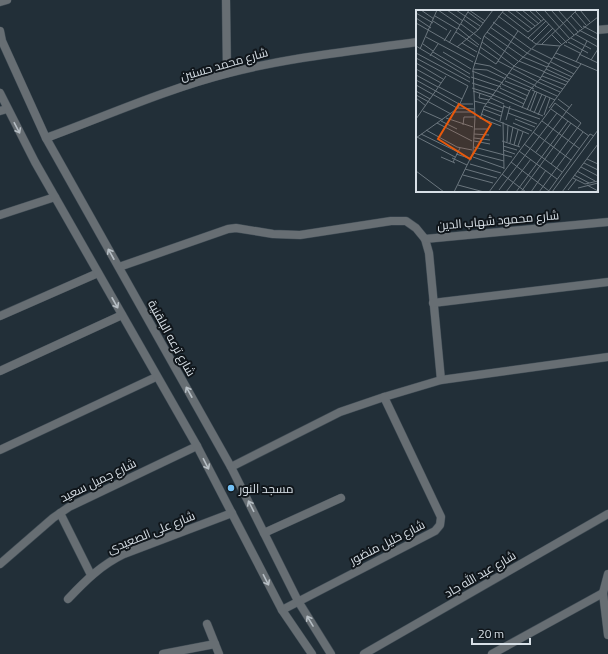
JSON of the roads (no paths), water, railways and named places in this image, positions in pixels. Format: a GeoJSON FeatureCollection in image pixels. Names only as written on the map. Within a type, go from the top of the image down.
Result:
{"type":"FeatureCollection","features":[{"type":"Feature","properties":{"kind":"street"},"geometry":{"type":"LineString","coordinates":[[0,2],[6,0]]}},
{"type":"Feature","properties":{"kind":"street"},"geometry":{"type":"LineString","coordinates":[[226,0],[227,73]]}},
{"type":"Feature","properties":{"kind":"street"},"geometry":{"type":"LineString","coordinates":[[598,30],[608,29]]}},
{"type":"Feature","properties":{"kind":"street","name":"شارع ترعه البلقنية"},"geometry":{"type":"LineString","coordinates":[[0,31],[2,41],[46,138],[231,467],[298,601],[331,654]]}},
{"type":"Feature","properties":{"kind":"street","name":"شارع محمد حسنين"},"geometry":{"type":"LineString","coordinates":[[46,138],[178,89],[227,73],[276,62],[416,42]]}},
{"type":"Feature","properties":{"kind":"street"},"geometry":{"type":"LineString","coordinates":[[0,93],[3,110],[55,197],[156,377],[197,446],[282,610],[312,654]]}},
{"type":"Feature","properties":{"kind":"street"},"geometry":{"type":"LineString","coordinates":[[0,215],[55,197]]}},
{"type":"Feature","properties":{"kind":"street","name":"شارع محمود شهاب الدين"},"geometry":{"type":"LineString","coordinates":[[118,267],[228,229],[236,228],[273,234],[293,235],[391,221],[406,221],[416,228],[425,239],[608,222]]}},
{"type":"Feature","properties":{"kind":"street"},"geometry":{"type":"LineString","coordinates":[[425,239],[429,254],[441,380]]}},
{"type":"Feature","properties":{"kind":"street"},"geometry":{"type":"LineString","coordinates":[[0,316],[98,273]]}},
{"type":"Feature","properties":{"kind":"street"},"geometry":{"type":"LineString","coordinates":[[433,303],[608,282]]}},
{"type":"Feature","properties":{"kind":"street"},"geometry":{"type":"LineString","coordinates":[[0,371],[122,315]]}},
{"type":"Feature","properties":{"kind":"street"},"geometry":{"type":"LineString","coordinates":[[231,467],[340,412],[384,396],[441,380],[608,357]]}},
{"type":"Feature","properties":{"kind":"street"},"geometry":{"type":"LineString","coordinates":[[0,450],[156,377]]}},
{"type":"Feature","properties":{"kind":"street","name":"شارع خليل منضور"},"geometry":{"type":"LineString","coordinates":[[282,610],[435,531],[440,525],[441,517],[384,396]]}},
{"type":"Feature","properties":{"kind":"street","name":"شارع جميل سعيد"},"geometry":{"type":"LineString","coordinates":[[0,564],[60,513],[197,446]]}},
{"type":"Feature","properties":{"kind":"street"},"geometry":{"type":"LineString","coordinates":[[264,533],[341,498]]}},
{"type":"Feature","properties":{"kind":"street"},"geometry":{"type":"LineString","coordinates":[[60,513],[91,575]]}},
{"type":"Feature","properties":{"kind":"street","name":"شارع على الصعيدى"},"geometry":{"type":"LineString","coordinates":[[68,599],[91,575],[108,562],[124,554],[232,513]]}},
{"type":"Feature","properties":{"kind":"street","name":"شارع عبد الله جاد"},"geometry":{"type":"LineString","coordinates":[[364,654],[608,514]]}},
{"type":"Feature","properties":{"kind":"street"},"geometry":{"type":"LineString","coordinates":[[608,574],[607,583],[603,593],[608,635]]}},
{"type":"Feature","properties":{"kind":"street"},"geometry":{"type":"LineString","coordinates":[[492,654],[603,593]]}},
{"type":"Feature","properties":{"kind":"street"},"geometry":{"type":"LineString","coordinates":[[207,624],[219,654]]}},
{"type":"Feature","properties":{"kind":"street"},"geometry":{"type":"LineString","coordinates":[[163,654],[215,644]]}},
{"type":"Feature","properties":{"kind":"place","name":"مسجد النور"},"geometry":{"type":"Point","coordinates":[231,488]}}]}
